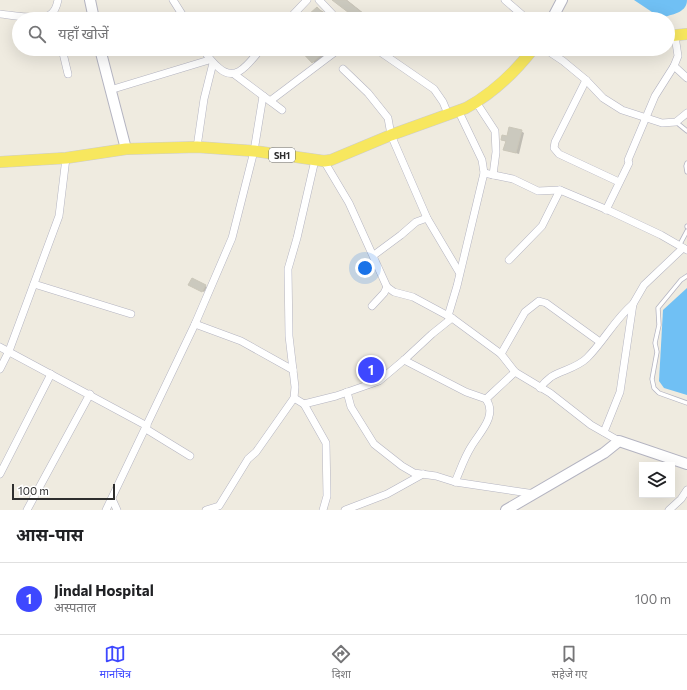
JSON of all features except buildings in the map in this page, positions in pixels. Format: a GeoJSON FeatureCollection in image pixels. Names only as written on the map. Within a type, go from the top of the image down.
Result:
{"type":"FeatureCollection","features":[{"type":"Feature","properties":{"kind":"main road"},"geometry":{"type":"LineString","coordinates":[[675,36],[687,34]]}},
{"type":"Feature","properties":{"kind":"main road","name":"SH1"},"geometry":{"type":"LineString","coordinates":[[0,162],[66,158],[126,149],[197,147],[254,151],[319,160],[340,157],[391,135],[476,102],[499,85],[528,56]]}},
{"type":"Feature","properties":{"kind":"street"},"geometry":{"type":"LineString","coordinates":[[54,11],[58,0]]}},
{"type":"Feature","properties":{"kind":"street"},"geometry":{"type":"LineString","coordinates":[[90,0],[93,12]]}},
{"type":"Feature","properties":{"kind":"street"},"geometry":{"type":"LineString","coordinates":[[173,0],[181,12]]}},
{"type":"Feature","properties":{"kind":"street"},"geometry":{"type":"LineString","coordinates":[[296,12],[307,0]]}},
{"type":"Feature","properties":{"kind":"street"},"geometry":{"type":"LineString","coordinates":[[319,0],[330,12]]}},
{"type":"Feature","properties":{"kind":"street"},"geometry":{"type":"LineString","coordinates":[[505,0],[518,12]]}},
{"type":"Feature","properties":{"kind":"street"},"geometry":{"type":"LineString","coordinates":[[556,12],[562,0]]}},
{"type":"Feature","properties":{"kind":"street"},"geometry":{"type":"LineString","coordinates":[[0,14],[12,15]]}},
{"type":"Feature","properties":{"kind":"street"},"geometry":{"type":"LineString","coordinates":[[606,210],[620,182],[656,96],[674,66],[678,56],[675,47]]}},
{"type":"Feature","properties":{"kind":"street"},"geometry":{"type":"LineString","coordinates":[[64,56],[68,74]]}},
{"type":"Feature","properties":{"kind":"street"},"geometry":{"type":"LineString","coordinates":[[102,56],[126,149]]}},
{"type":"Feature","properties":{"kind":"street"},"geometry":{"type":"LineString","coordinates":[[208,56],[225,74],[234,74],[242,69],[254,56]]}},
{"type":"Feature","properties":{"kind":"street"},"geometry":{"type":"LineString","coordinates":[[270,101],[330,56]]}},
{"type":"Feature","properties":{"kind":"street"},"geometry":{"type":"LineString","coordinates":[[304,404],[336,396],[379,382],[450,317],[484,173],[482,160],[453,112],[434,90],[386,56]]}},
{"type":"Feature","properties":{"kind":"street"},"geometry":{"type":"LineString","coordinates":[[556,56],[586,80],[603,98],[622,110],[662,123],[676,122],[687,113]]}},
{"type":"Feature","properties":{"kind":"street"},"geometry":{"type":"LineString","coordinates":[[110,90],[211,61]]}},
{"type":"Feature","properties":{"kind":"street"},"geometry":{"type":"LineString","coordinates":[[197,147],[211,61]]}},
{"type":"Feature","properties":{"kind":"street"},"geometry":{"type":"LineString","coordinates":[[674,66],[687,78]]}},
{"type":"Feature","properties":{"kind":"street"},"geometry":{"type":"LineString","coordinates":[[343,68],[368,93],[388,118],[391,135],[427,218],[460,272]]}},
{"type":"Feature","properties":{"kind":"street"},"geometry":{"type":"LineString","coordinates":[[234,74],[282,110]]}},
{"type":"Feature","properties":{"kind":"street"},"geometry":{"type":"LineString","coordinates":[[586,80],[555,142],[554,148],[559,154],[620,182]]}},
{"type":"Feature","properties":{"kind":"street"},"geometry":{"type":"LineString","coordinates":[[106,510],[195,324],[232,238],[254,151],[263,96]]}},
{"type":"Feature","properties":{"kind":"street"},"geometry":{"type":"LineString","coordinates":[[476,102],[495,131],[496,152],[493,175]]}},
{"type":"Feature","properties":{"kind":"street"},"geometry":{"type":"LineString","coordinates":[[0,369],[9,351],[59,216],[66,158]]}},
{"type":"Feature","properties":{"kind":"street"},"geometry":{"type":"LineString","coordinates":[[319,160],[349,203],[374,255],[387,287],[394,292],[413,297],[450,317],[501,354],[515,372],[550,393],[591,425],[619,441],[687,464]]}},
{"type":"Feature","properties":{"kind":"street"},"geometry":{"type":"LineString","coordinates":[[206,510],[219,508],[248,459],[256,452],[294,398],[295,387],[289,336],[288,269],[319,160]]}},
{"type":"Feature","properties":{"kind":"street"},"geometry":{"type":"LineString","coordinates":[[484,173],[513,179],[538,191],[560,190],[661,235],[683,248],[644,285],[633,304],[623,312],[606,336],[586,359],[551,377],[540,388]]}},
{"type":"Feature","properties":{"kind":"street"},"geometry":{"type":"LineString","coordinates":[[509,260],[542,226],[560,190]]}},
{"type":"Feature","properties":{"kind":"street"},"geometry":{"type":"LineString","coordinates":[[374,255],[416,222],[427,218]]}},
{"type":"Feature","properties":{"kind":"street"},"geometry":{"type":"LineString","coordinates":[[34,284],[131,314]]}},
{"type":"Feature","properties":{"kind":"street"},"geometry":{"type":"LineString","coordinates":[[372,306],[384,293],[387,287]]}},
{"type":"Feature","properties":{"kind":"street"},"geometry":{"type":"LineString","coordinates":[[501,354],[525,312],[539,301],[546,303],[600,342]]}},
{"type":"Feature","properties":{"kind":"street"},"geometry":{"type":"LineString","coordinates":[[604,432],[620,392],[633,304]]}},
{"type":"Feature","properties":{"kind":"street"},"geometry":{"type":"LineString","coordinates":[[195,324],[242,341],[293,370]]}},
{"type":"Feature","properties":{"kind":"street"},"geometry":{"type":"LineString","coordinates":[[0,347],[90,394],[190,456]]}},
{"type":"Feature","properties":{"kind":"street"},"geometry":{"type":"LineString","coordinates":[[404,360],[466,392],[486,399],[490,404],[490,416],[485,427],[470,447],[455,482]]}},
{"type":"Feature","properties":{"kind":"street"},"geometry":{"type":"LineString","coordinates":[[486,399],[515,372]]}},
{"type":"Feature","properties":{"kind":"street"},"geometry":{"type":"LineString","coordinates":[[0,474],[51,374]]}},
{"type":"Feature","properties":{"kind":"street"},"geometry":{"type":"LineString","coordinates":[[347,392],[351,406],[374,444],[402,466],[414,472],[436,476],[455,482],[536,494]]}},
{"type":"Feature","properties":{"kind":"street"},"geometry":{"type":"LineString","coordinates":[[27,510],[90,394]]}},
{"type":"Feature","properties":{"kind":"street"},"geometry":{"type":"LineString","coordinates":[[294,398],[304,404],[326,443],[327,496],[323,510]]}},
{"type":"Feature","properties":{"kind":"street"},"geometry":{"type":"LineString","coordinates":[[511,509],[604,453],[619,441]]}},
{"type":"Feature","properties":{"kind":"street"},"geometry":{"type":"LineString","coordinates":[[345,510],[387,494],[423,474]]}},
{"type":"Feature","properties":{"kind":"street"},"geometry":{"type":"LineString","coordinates":[[669,510],[681,499],[687,490]]}},
{"type":"Feature","properties":{"kind":"street"},"geometry":{"type":"LineString","coordinates":[[112,499],[117,510]]}},
{"type":"Feature","properties":{"kind":"lane"},"geometry":{"type":"LineString","coordinates":[[676,122],[687,131]]}},
{"type":"Feature","properties":{"kind":"lane"},"geometry":{"type":"LineString","coordinates":[[687,163],[687,172]]}},
{"type":"Feature","properties":{"kind":"lane"},"geometry":{"type":"LineString","coordinates":[[683,248],[687,231]]}},
{"type":"Feature","properties":{"kind":"lane"},"geometry":{"type":"LineString","coordinates":[[687,276],[681,280],[658,308],[659,325],[656,343],[657,352],[652,379],[654,388],[658,393],[687,403]]}},
{"type":"Feature","properties":{"kind":"water"},"geometry":{"type":"Polygon","coordinates":[[[634,0],[687,0],[685,7],[676,13],[652,12],[634,0]]]}},
{"type":"Feature","properties":{"kind":"water"},"geometry":{"type":"Polygon","coordinates":[[[687,288],[687,395],[664,388],[659,381],[663,310],[687,288]]]}},
{"type":"Feature","properties":{"kind":"place","name":"Jindal Hospital"},"geometry":{"type":"Point","coordinates":[371,370]}}]}
